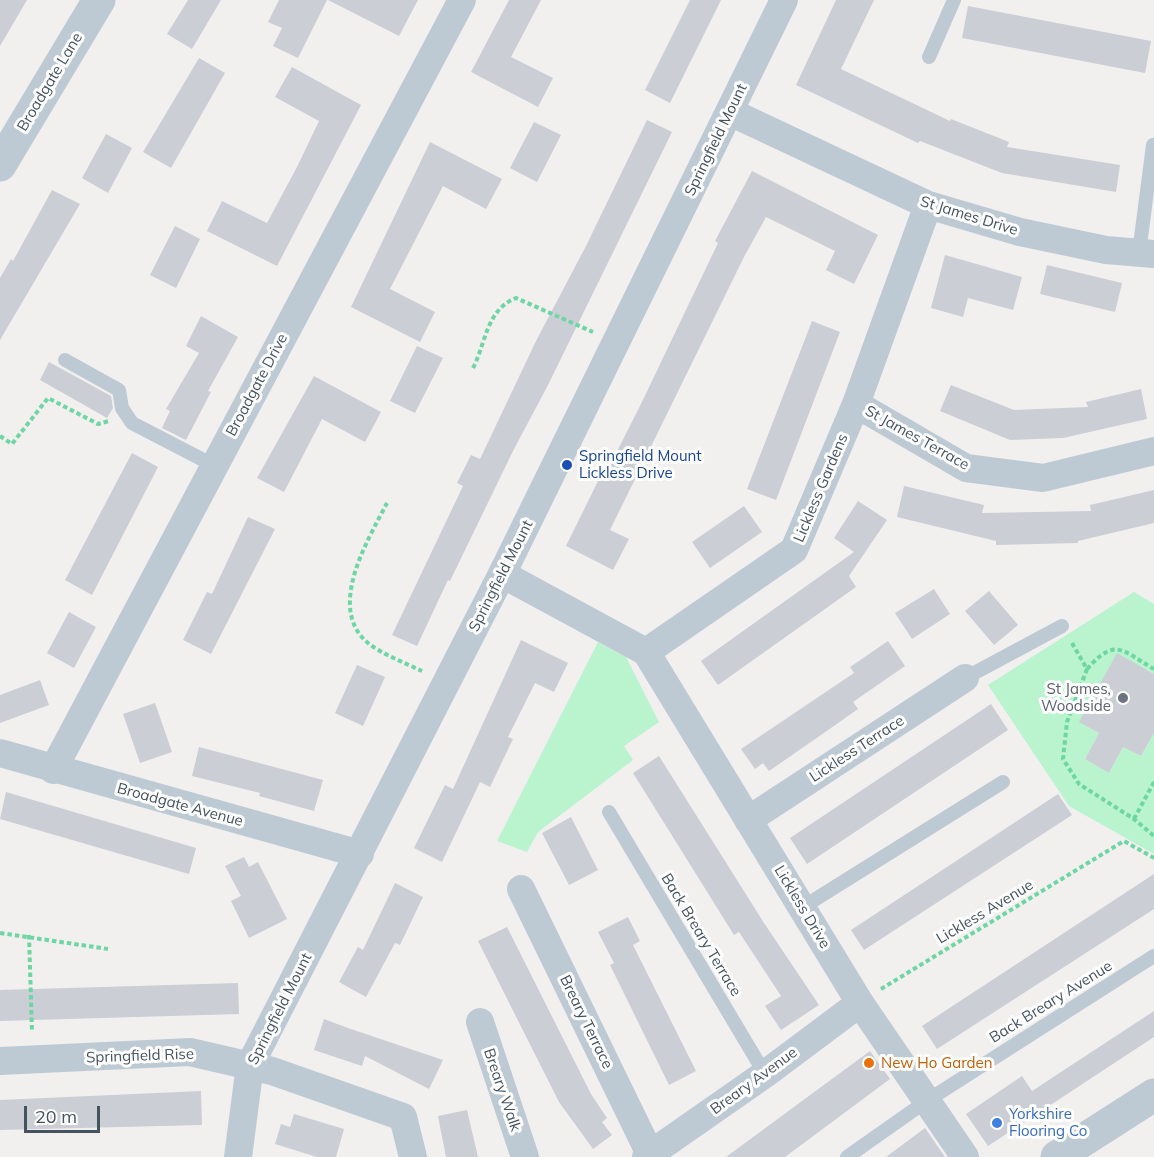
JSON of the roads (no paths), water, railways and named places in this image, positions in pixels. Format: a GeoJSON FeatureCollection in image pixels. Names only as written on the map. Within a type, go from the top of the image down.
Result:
{"type":"FeatureCollection","features":[{"type":"Feature","properties":{"kind":"street","name":"Broadgate Lane"},"geometry":{"type":"LineString","coordinates":[[0,165],[99,0]]}},
{"type":"Feature","properties":{"kind":"street","name":"Broadgate Drive"},"geometry":{"type":"LineString","coordinates":[[53,770],[382,146],[462,0]]}},
{"type":"Feature","properties":{"kind":"street","name":"Springfield Mount"},"geometry":{"type":"LineString","coordinates":[[238,1157],[264,1069],[360,854],[502,574],[784,0]]}},
{"type":"Feature","properties":{"kind":"street","name":"St James Drive"},"geometry":{"type":"LineString","coordinates":[[730,112],[928,205],[1020,232],[1106,250],[1146,253]]}},
{"type":"Feature","properties":{"kind":"street","name":"Lickless Gardens"},"geometry":{"type":"LineString","coordinates":[[646,652],[794,550],[856,404],[928,205]]}},
{"type":"Feature","properties":{"kind":"street","name":"St James Terrace"},"geometry":{"type":"LineString","coordinates":[[856,404],[966,468],[1043,478],[1154,451]]}},
{"type":"Feature","properties":{"kind":"street"},"geometry":{"type":"LineString","coordinates":[[502,574],[646,652]]}},
{"type":"Feature","properties":{"kind":"street","name":"Lickless Drive"},"geometry":{"type":"LineString","coordinates":[[646,652],[860,1003],[965,1157]]}},
{"type":"Feature","properties":{"kind":"street","name":"Lickless Terrace"},"geometry":{"type":"LineString","coordinates":[[748,820],[965,678]]}},
{"type":"Feature","properties":{"kind":"street","name":"Broadgate Avenue"},"geometry":{"type":"LineString","coordinates":[[0,753],[53,770],[360,854]]}},
{"type":"Feature","properties":{"kind":"street","name":"Breary Terrace"},"geometry":{"type":"LineString","coordinates":[[521,889],[648,1155]]}},
{"type":"Feature","properties":{"kind":"street","name":"Breary Avenue"},"geometry":{"type":"LineString","coordinates":[[648,1155],[765,1074],[860,1003]]}},
{"type":"Feature","properties":{"kind":"street","name":"Breary Walk"},"geometry":{"type":"LineString","coordinates":[[480,1022],[525,1157]]}},
{"type":"Feature","properties":{"kind":"street","name":"Springfield Rise"},"geometry":{"type":"LineString","coordinates":[[0,1061],[190,1052],[264,1069],[403,1117],[413,1157]]}},
{"type":"Feature","properties":{"kind":"street"},"geometry":{"type":"LineString","coordinates":[[1056,1157],[1154,1095]]}},
{"type":"Feature","properties":{"kind":"lane"},"geometry":{"type":"LineString","coordinates":[[928,57],[954,0]]}},
{"type":"Feature","properties":{"kind":"lane"},"geometry":{"type":"LineString","coordinates":[[1146,253],[1153,145]]}},
{"type":"Feature","properties":{"kind":"lane"},"geometry":{"type":"LineString","coordinates":[[65,360],[119,390],[123,408],[132,423],[215,466]]}},
{"type":"Feature","properties":{"kind":"lane"},"geometry":{"type":"LineString","coordinates":[[965,678],[1062,626]]}},
{"type":"Feature","properties":{"kind":"lane"},"geometry":{"type":"LineString","coordinates":[[803,907],[1003,782]]}},
{"type":"Feature","properties":{"kind":"lane","name":"Back Breary Terrace"},"geometry":{"type":"LineString","coordinates":[[609,812],[765,1074]]}},
{"type":"Feature","properties":{"kind":"lane","name":"Back Breary Avenue"},"geometry":{"type":"LineString","coordinates":[[847,1157],[928,1100],[1154,956]]}},
{"type":"Feature","properties":{"kind":"place","name":"Springfield Mount Lickless Drive"},"geometry":{"type":"Point","coordinates":[567,465]}},
{"type":"Feature","properties":{"kind":"place","name":"St James, Woodside"},"geometry":{"type":"Point","coordinates":[1123,698]}},
{"type":"Feature","properties":{"kind":"place","name":"New Ho Garden"},"geometry":{"type":"Point","coordinates":[869,1063]}},
{"type":"Feature","properties":{"kind":"place","name":"Yorkshire Flooring Co"},"geometry":{"type":"Point","coordinates":[997,1123]}}]}
